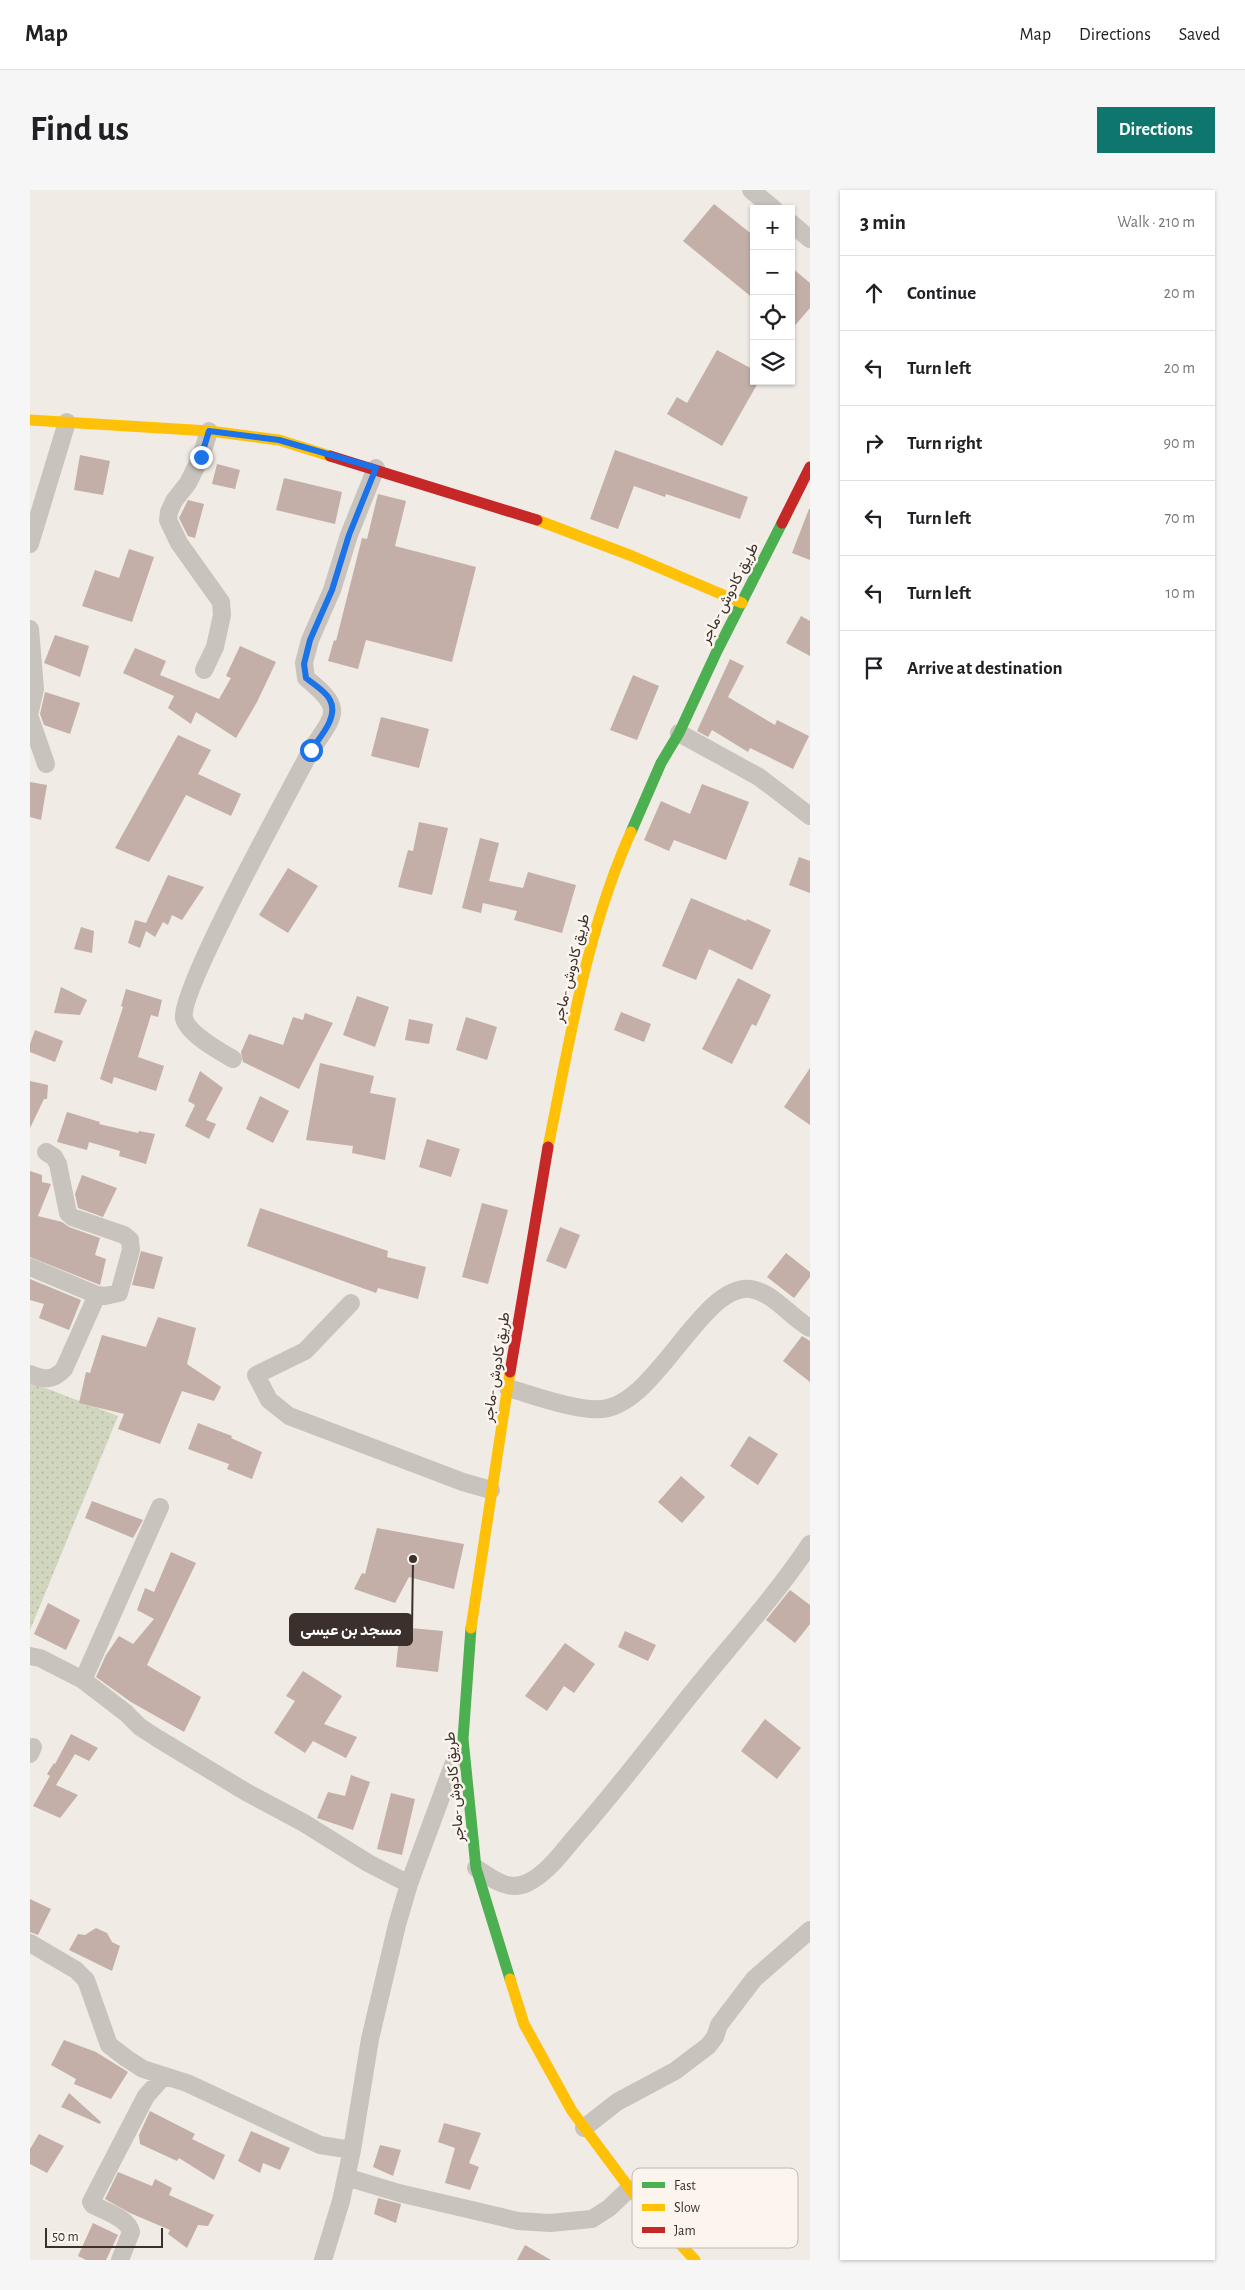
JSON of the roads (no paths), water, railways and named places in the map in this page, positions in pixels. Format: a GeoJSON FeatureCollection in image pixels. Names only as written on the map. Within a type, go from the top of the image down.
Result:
{"type":"FeatureCollection","features":[{"type":"Feature","properties":{"kind":"main road"},"geometry":{"type":"LineString","coordinates":[[30,420],[209,431],[279,440],[376,468],[534,519],[632,556],[742,603]]}},
{"type":"Feature","properties":{"kind":"main road","name":"طريق كادوش -ماجر"},"geometry":{"type":"LineString","coordinates":[[632,2192],[584,2128],[524,2024],[476,1868],[463,1739],[471,1630],[491,1490],[543,1171],[586,960],[615,867],[660,763],[679,733],[717,651],[810,467]]}},
{"type":"Feature","properties":{"kind":"main road","name":"طريق كادوش -ماجر"},"geometry":{"type":"LineString","coordinates":[[684,2248],[695,2260]]}},
{"type":"Feature","properties":{"kind":"street"},"geometry":{"type":"LineString","coordinates":[[751,190],[769,205]]}},
{"type":"Feature","properties":{"kind":"street"},"geometry":{"type":"LineString","coordinates":[[795,226],[810,239]]}},
{"type":"Feature","properties":{"kind":"street"},"geometry":{"type":"LineString","coordinates":[[30,544],[67,422]]}},
{"type":"Feature","properties":{"kind":"street"},"geometry":{"type":"LineString","coordinates":[[204,670],[215,647],[222,615],[221,602],[179,543],[168,520],[174,501],[188,483],[201,457],[209,431]]}},
{"type":"Feature","properties":{"kind":"street"},"geometry":{"type":"LineString","coordinates":[[233,1059],[194,1033],[184,1019],[184,1004],[207,951],[311,750],[330,722],[332,710],[330,699],[306,678],[304,664],[310,640],[332,590],[349,535],[376,468]]}},
{"type":"Feature","properties":{"kind":"street"},"geometry":{"type":"LineString","coordinates":[[30,629],[35,689],[30,711]]}},
{"type":"Feature","properties":{"kind":"street"},"geometry":{"type":"LineString","coordinates":[[30,718],[46,764]]}},
{"type":"Feature","properties":{"kind":"street"},"geometry":{"type":"LineString","coordinates":[[679,733],[759,777],[810,816]]}},
{"type":"Feature","properties":{"kind":"street"},"geometry":{"type":"LineString","coordinates":[[30,1267],[97,1295],[105,1296],[119,1292],[130,1250],[130,1240],[124,1234],[72,1217],[68,1213],[58,1164],[54,1157],[46,1152]]}},
{"type":"Feature","properties":{"kind":"street"},"geometry":{"type":"LineString","coordinates":[[508,1388],[578,1407],[600,1410],[619,1406],[638,1391],[715,1304],[731,1293],[749,1289],[765,1294],[799,1322],[810,1328]]}},
{"type":"Feature","properties":{"kind":"street"},"geometry":{"type":"LineString","coordinates":[[30,1374],[49,1379],[57,1376],[64,1369],[97,1295]]}},
{"type":"Feature","properties":{"kind":"street"},"geometry":{"type":"LineString","coordinates":[[351,1303],[305,1351],[256,1375],[269,1400],[289,1416],[445,1476],[491,1490]]}},
{"type":"Feature","properties":{"kind":"street"},"geometry":{"type":"LineString","coordinates":[[83,1680],[160,1507]]}},
{"type":"Feature","properties":{"kind":"street"},"geometry":{"type":"LineString","coordinates":[[476,1868],[494,1880],[516,1887],[528,1883],[548,1868],[628,1776],[677,1711],[768,1602],[810,1544]]}},
{"type":"Feature","properties":{"kind":"street"},"geometry":{"type":"LineString","coordinates":[[30,1656],[40,1658],[83,1680],[126,1713],[140,1727],[157,1738],[246,1792],[304,1823],[368,1863],[409,1884]]}},
{"type":"Feature","properties":{"kind":"street"},"geometry":{"type":"LineString","coordinates":[[323,2260],[346,2177],[370,2039],[409,1884],[463,1739]]}},
{"type":"Feature","properties":{"kind":"street"},"geometry":{"type":"LineString","coordinates":[[584,2128],[617,2102],[675,2071],[708,2046],[719,2025],[754,1980],[810,1930]]}},
{"type":"Feature","properties":{"kind":"street"},"geometry":{"type":"LineString","coordinates":[[30,1943],[76,1970],[86,1980],[109,2045],[143,2069],[187,2083],[320,2144],[352,2150]]}},
{"type":"Feature","properties":{"kind":"street"},"geometry":{"type":"LineString","coordinates":[[120,2260],[132,2232],[130,2227],[126,2222],[93,2205],[91,2202],[146,2096],[164,2076]]}},
{"type":"Feature","properties":{"kind":"street"},"geometry":{"type":"LineString","coordinates":[[346,2177],[399,2193],[518,2221],[550,2223],[592,2219],[609,2208],[629,2189]]}},
{"type":"Feature","properties":{"kind":"place","name":"مسجد بن عيسى"},"geometry":{"type":"Point","coordinates":[413,1559]}}]}
